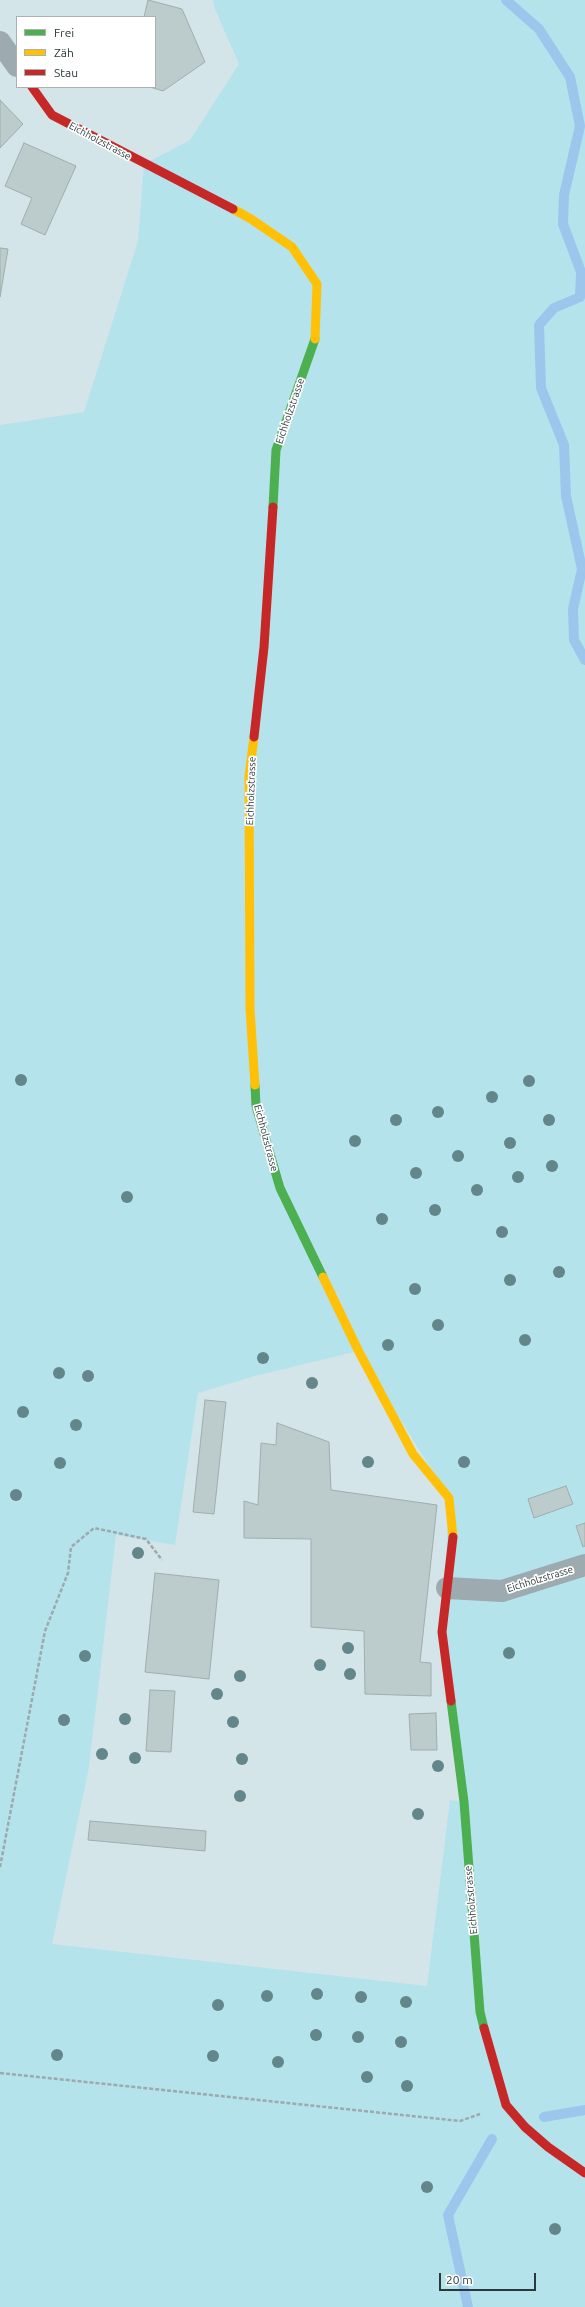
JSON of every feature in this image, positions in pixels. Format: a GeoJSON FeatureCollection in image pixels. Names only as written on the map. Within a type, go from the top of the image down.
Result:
{"type":"FeatureCollection","features":[{"type":"Feature","properties":{"kind":"street"},"geometry":{"type":"LineString","coordinates":[[0,42],[16,65]]}},
{"type":"Feature","properties":{"kind":"street","name":"Eichholzstrasse"},"geometry":{"type":"LineString","coordinates":[[33,88],[52,116],[263,227],[292,247],[317,284],[316,335],[276,450],[264,648],[249,776],[250,1009],[256,1106],[280,1188],[358,1350],[413,1454],[449,1498],[453,1540],[446,1588],[442,1632],[464,1802],[480,2012],[506,2105],[525,2127],[585,2173]]}},
{"type":"Feature","properties":{"kind":"street","name":"Eichholzstrasse"},"geometry":{"type":"LineString","coordinates":[[446,1588],[502,1591],[585,1565]]}},
{"type":"Feature","properties":{"kind":"path"},"geometry":{"type":"LineString","coordinates":[[0,1867],[45,1631],[68,1573],[71,1547],[94,1528],[146,1539],[162,1560]]}},
{"type":"Feature","properties":{"kind":"path"},"geometry":{"type":"LineString","coordinates":[[0,2073],[460,2121],[506,2105]]}},
{"type":"Feature","properties":{"kind":"shaded area"},"geometry":{"type":"Polygon","coordinates":[[[213,0],[585,0],[585,2307],[0,2307],[0,425],[84,412],[138,241],[144,164],[190,140],[239,64],[214,7],[213,0]],[[358,1351],[255,1376],[198,1393],[175,1545],[116,1535],[89,1767],[52,1944],[427,1986],[450,1800],[463,1802],[442,1632],[449,1498],[358,1351]]]}},
{"type":"Feature","properties":{"kind":"building"},"geometry":{"type":"Polygon","coordinates":[[[148,0],[182,9],[205,62],[163,91],[153,88],[156,88],[156,16],[144,16],[148,0]]]}},
{"type":"Feature","properties":{"kind":"building"},"geometry":{"type":"Polygon","coordinates":[[[0,100],[23,124],[0,148],[0,100]]]}},
{"type":"Feature","properties":{"kind":"building"},"geometry":{"type":"Polygon","coordinates":[[[24,143],[76,166],[45,235],[21,224],[32,198],[5,186],[24,143]]]}},
{"type":"Feature","properties":{"kind":"building"},"geometry":{"type":"Polygon","coordinates":[[[0,248],[8,249],[0,297],[0,248]]]}},
{"type":"Feature","properties":{"kind":"building"},"geometry":{"type":"Polygon","coordinates":[[[205,1400],[226,1402],[214,1514],[193,1512],[205,1400]]]}},
{"type":"Feature","properties":{"kind":"building"},"geometry":{"type":"Polygon","coordinates":[[[277,1423],[329,1442],[331,1490],[437,1505],[420,1662],[431,1663],[431,1696],[365,1694],[364,1631],[311,1627],[311,1539],[244,1538],[244,1501],[258,1505],[261,1443],[276,1445],[277,1423]]]}},
{"type":"Feature","properties":{"kind":"building"},"geometry":{"type":"Polygon","coordinates":[[[566,1486],[573,1504],[534,1518],[528,1499],[566,1486]]]}},
{"type":"Feature","properties":{"kind":"building"},"geometry":{"type":"Polygon","coordinates":[[[585,1523],[585,1546],[583,1547],[576,1526],[585,1523]]]}},
{"type":"Feature","properties":{"kind":"building"},"geometry":{"type":"Polygon","coordinates":[[[155,1573],[219,1580],[209,1679],[145,1672],[155,1573]]]}},
{"type":"Feature","properties":{"kind":"building"},"geometry":{"type":"Polygon","coordinates":[[[150,1690],[175,1691],[171,1752],[146,1751],[150,1690]]]}},
{"type":"Feature","properties":{"kind":"building"},"geometry":{"type":"Polygon","coordinates":[[[436,1713],[437,1750],[411,1750],[409,1714],[436,1713]]]}},
{"type":"Feature","properties":{"kind":"building"},"geometry":{"type":"Polygon","coordinates":[[[90,1821],[206,1831],[205,1851],[88,1840],[90,1821]]]}},
{"type":"Feature","properties":{"kind":"waterway"},"geometry":{"type":"LineString","coordinates":[[506,0],[539,29],[570,77],[580,126],[564,195],[563,224],[581,272],[580,297],[554,308],[539,325],[541,388],[564,445],[566,496],[582,569],[573,609],[574,640],[585,660]]}},
{"type":"Feature","properties":{"kind":"waterway"},"geometry":{"type":"LineString","coordinates":[[544,2117],[585,2110]]}},
{"type":"Feature","properties":{"kind":"waterway"},"geometry":{"type":"LineString","coordinates":[[468,2307],[448,2215],[492,2139]]}},
{"type":"Feature","properties":{"kind":"traffic: fast"},"geometry":{"type":"LineString","coordinates":[[273,507],[276,450],[315,339]]}},
{"type":"Feature","properties":{"kind":"traffic: fast"},"geometry":{"type":"LineString","coordinates":[[255,1085],[256,1106],[280,1188],[323,1277]]}},
{"type":"Feature","properties":{"kind":"traffic: fast"},"geometry":{"type":"LineString","coordinates":[[451,1701],[464,1802],[480,2012],[484,2028]]}},
{"type":"Feature","properties":{"kind":"traffic: slow"},"geometry":{"type":"LineString","coordinates":[[233,209],[251,219],[292,247],[317,284],[315,339]]}},
{"type":"Feature","properties":{"kind":"traffic: slow"},"geometry":{"type":"LineString","coordinates":[[254,737],[249,776],[250,1009],[255,1085]]}},
{"type":"Feature","properties":{"kind":"traffic: slow"},"geometry":{"type":"LineString","coordinates":[[323,1277],[358,1350],[413,1454],[449,1498],[453,1537]]}},
{"type":"Feature","properties":{"kind":"traffic: jam"},"geometry":{"type":"LineString","coordinates":[[33,88],[52,115],[233,209]]}},
{"type":"Feature","properties":{"kind":"traffic: jam"},"geometry":{"type":"LineString","coordinates":[[254,737],[264,647],[273,507]]}},
{"type":"Feature","properties":{"kind":"traffic: jam"},"geometry":{"type":"LineString","coordinates":[[451,1701],[442,1632],[453,1537]]}},
{"type":"Feature","properties":{"kind":"traffic: jam"},"geometry":{"type":"LineString","coordinates":[[484,2028],[506,2105],[525,2127],[548,2147],[585,2173]]}}]}
